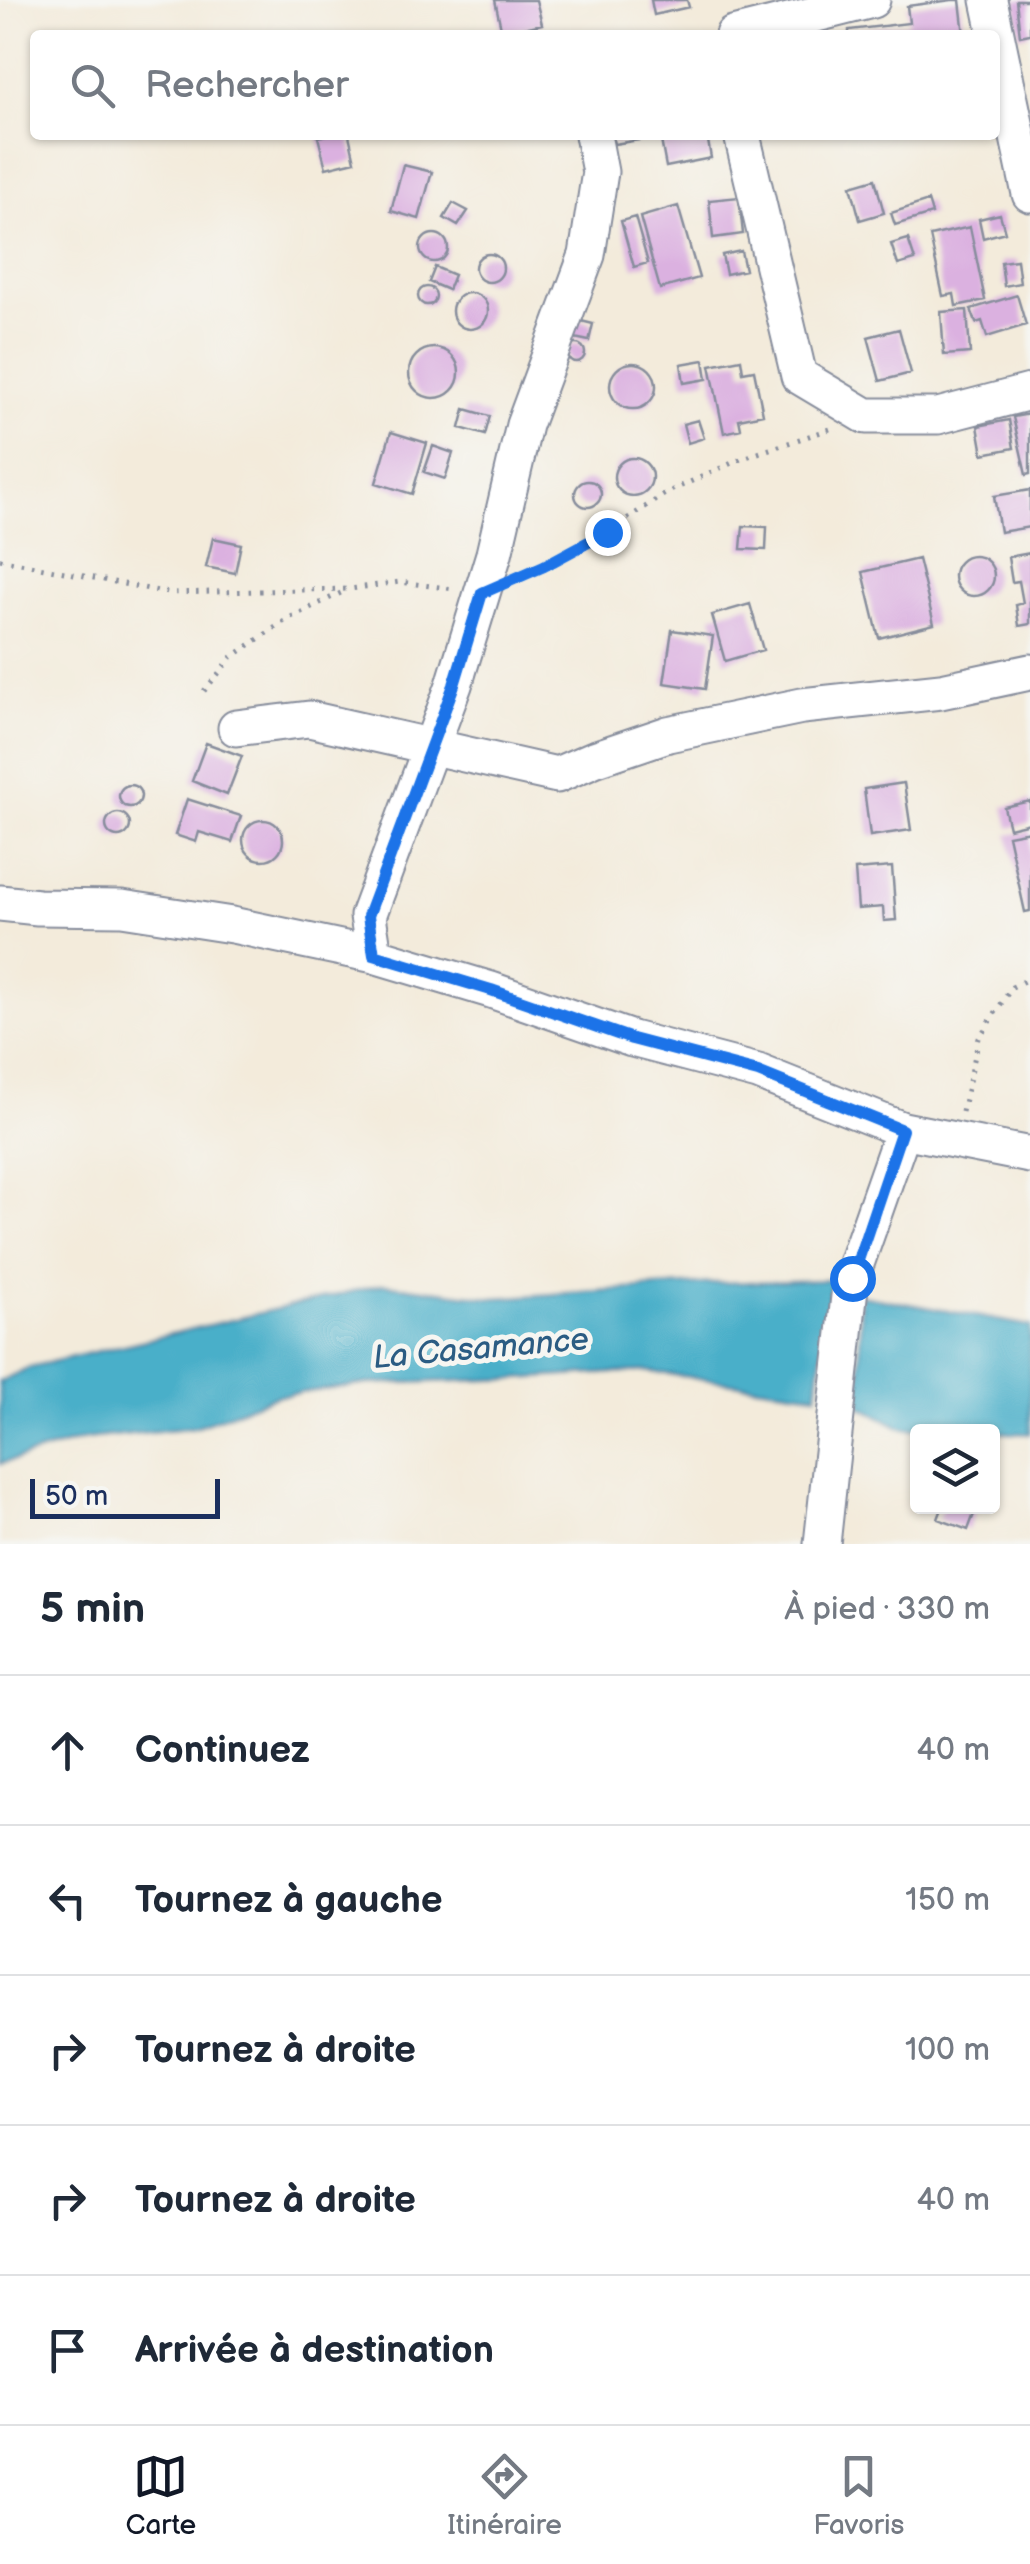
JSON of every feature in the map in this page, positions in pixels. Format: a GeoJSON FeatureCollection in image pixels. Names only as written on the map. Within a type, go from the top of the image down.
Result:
{"type":"FeatureCollection","features":[{"type":"Feature","properties":{"kind":"street"},"geometry":{"type":"LineString","coordinates":[[753,30],[872,0]]}},
{"type":"Feature","properties":{"kind":"street"},"geometry":{"type":"LineString","coordinates":[[989,0],[995,30]]}},
{"type":"Feature","properties":{"kind":"street"},"geometry":{"type":"LineString","coordinates":[[1000,52],[1030,194]]}},
{"type":"Feature","properties":{"kind":"street"},"geometry":{"type":"LineString","coordinates":[[374,955],[368,916],[454,685],[494,554],[524,425],[587,255],[600,172],[593,140]]}},
{"type":"Feature","properties":{"kind":"street"},"geometry":{"type":"LineString","coordinates":[[743,140],[799,376],[866,416],[938,416],[1030,392]]}},
{"type":"Feature","properties":{"kind":"street"},"geometry":{"type":"LineString","coordinates":[[236,728],[308,718],[557,775],[668,734],[802,706],[941,691],[1030,672]]}},
{"type":"Feature","properties":{"kind":"street"},"geometry":{"type":"LineString","coordinates":[[0,903],[38,908],[122,908],[232,925],[374,955],[632,1039],[758,1072],[902,1130],[1030,1155]]}},
{"type":"Feature","properties":{"kind":"street"},"geometry":{"type":"LineString","coordinates":[[324,945],[368,916]]}},
{"type":"Feature","properties":{"kind":"street"},"geometry":{"type":"LineString","coordinates":[[822,1544],[852,1278],[902,1130]]}},
{"type":"Feature","properties":{"kind":"path"},"geometry":{"type":"LineString","coordinates":[[0,559],[168,593],[350,589],[400,582],[482,593],[607,532],[668,492],[743,458],[866,416]]}},
{"type":"Feature","properties":{"kind":"path"},"geometry":{"type":"LineString","coordinates":[[204,691],[232,658],[289,618],[350,589]]}},
{"type":"Feature","properties":{"kind":"path"},"geometry":{"type":"LineString","coordinates":[[955,1140],[980,1038],[1012,987],[1030,978]]}},
{"type":"Feature","properties":{"kind":"water","name":"La Casamance"},"geometry":{"type":"Polygon","coordinates":[[[831,1280],[817,1394],[644,1371],[367,1384],[276,1396],[195,1427],[85,1439],[0,1464],[0,1381],[30,1367],[384,1284],[495,1298],[715,1283],[831,1280]]]}},
{"type":"Feature","properties":{"kind":"water"},"geometry":{"type":"Polygon","coordinates":[[[860,1295],[1030,1326],[1030,1434],[1000,1433],[1000,1424],[910,1424],[910,1428],[902,1428],[860,1406],[860,1295]]]}},
{"type":"Feature","properties":{"kind":"building"},"geometry":{"type":"Polygon","coordinates":[[[495,0],[536,0],[542,24],[501,30],[495,0]]]}},
{"type":"Feature","properties":{"kind":"building"},"geometry":{"type":"Polygon","coordinates":[[[651,0],[687,0],[689,7],[654,15],[651,0]]]}},
{"type":"Feature","properties":{"kind":"building"},"geometry":{"type":"Polygon","coordinates":[[[960,0],[963,30],[849,30],[909,23],[907,6],[960,0]]]}},
{"type":"Feature","properties":{"kind":"building"},"geometry":{"type":"Polygon","coordinates":[[[1016,0],[1030,0],[1030,34],[1020,36],[1016,0]]]}},
{"type":"Feature","properties":{"kind":"building"},"geometry":{"type":"Polygon","coordinates":[[[319,140],[350,140],[355,161],[326,168],[319,140]]]}},
{"type":"Feature","properties":{"kind":"building"},"geometry":{"type":"Polygon","coordinates":[[[661,140],[708,140],[711,158],[666,167],[661,140]]]}},
{"type":"Feature","properties":{"kind":"building"},"geometry":{"type":"Polygon","coordinates":[[[403,165],[432,172],[419,219],[391,211],[403,165]]]}},
{"type":"Feature","properties":{"kind":"building"},"geometry":{"type":"Polygon","coordinates":[[[875,179],[884,213],[860,220],[851,186],[875,179]]]}},
{"type":"Feature","properties":{"kind":"building"},"geometry":{"type":"Polygon","coordinates":[[[739,197],[743,234],[713,238],[709,200],[739,197]]]}},
{"type":"Feature","properties":{"kind":"building"},"geometry":{"type":"Polygon","coordinates":[[[928,201],[932,214],[895,225],[891,213],[928,201]]]}},
{"type":"Feature","properties":{"kind":"building"},"geometry":{"type":"Polygon","coordinates":[[[453,203],[468,211],[458,226],[444,218],[453,203]]]}},
{"type":"Feature","properties":{"kind":"building"},"geometry":{"type":"Polygon","coordinates":[[[678,206],[699,278],[660,289],[640,217],[678,206]]]}},
{"type":"Feature","properties":{"kind":"building"},"geometry":{"type":"Polygon","coordinates":[[[1000,214],[1005,232],[983,238],[979,219],[1000,214]]]}},
{"type":"Feature","properties":{"kind":"building"},"geometry":{"type":"Polygon","coordinates":[[[635,217],[648,263],[634,267],[621,221],[635,217]]]}},
{"type":"Feature","properties":{"kind":"building"},"geometry":{"type":"Polygon","coordinates":[[[970,227],[985,300],[956,306],[954,294],[943,296],[930,236],[970,227]]]}},
{"type":"Feature","properties":{"kind":"building"},"geometry":{"type":"Polygon","coordinates":[[[434,234],[444,238],[448,248],[444,258],[434,262],[424,258],[420,248],[424,238],[434,234]]]}},
{"type":"Feature","properties":{"kind":"building"},"geometry":{"type":"Polygon","coordinates":[[[908,239],[915,260],[898,265],[891,244],[908,239]]]}},
{"type":"Feature","properties":{"kind":"building"},"geometry":{"type":"Polygon","coordinates":[[[741,251],[745,270],[726,274],[722,255],[741,251]]]}},
{"type":"Feature","properties":{"kind":"building"},"geometry":{"type":"Polygon","coordinates":[[[489,254],[499,258],[503,268],[499,278],[489,282],[479,278],[475,268],[479,258],[489,254]]]}},
{"type":"Feature","properties":{"kind":"building"},"geometry":{"type":"Polygon","coordinates":[[[1017,260],[1020,283],[1004,286],[1001,262],[1017,260]]]}},
{"type":"Feature","properties":{"kind":"building"},"geometry":{"type":"Polygon","coordinates":[[[435,267],[454,275],[448,290],[429,282],[435,267]]]}},
{"type":"Feature","properties":{"kind":"building"},"geometry":{"type":"Polygon","coordinates":[[[427,287],[436,296],[427,305],[418,296],[427,287]]]}},
{"type":"Feature","properties":{"kind":"building"},"geometry":{"type":"Polygon","coordinates":[[[470,293],[483,298],[488,311],[483,324],[470,329],[457,324],[452,311],[457,298],[470,293]]]}},
{"type":"Feature","properties":{"kind":"building"},"geometry":{"type":"Polygon","coordinates":[[[1017,295],[1026,325],[987,337],[982,321],[976,323],[971,309],[1017,295]]]}},
{"type":"Feature","properties":{"kind":"building"},"geometry":{"type":"Polygon","coordinates":[[[967,310],[970,353],[944,355],[941,312],[967,310]]]}},
{"type":"Feature","properties":{"kind":"building"},"geometry":{"type":"Polygon","coordinates":[[[573,319],[593,324],[589,341],[570,337],[573,319]]]}},
{"type":"Feature","properties":{"kind":"building"},"geometry":{"type":"Polygon","coordinates":[[[899,329],[911,373],[880,381],[868,337],[899,329]]]}},
{"type":"Feature","properties":{"kind":"building"},"geometry":{"type":"Polygon","coordinates":[[[576,344],[585,353],[576,362],[567,353],[576,344]]]}},
{"type":"Feature","properties":{"kind":"building"},"geometry":{"type":"Polygon","coordinates":[[[434,348],[452,355],[459,373],[452,391],[434,398],[416,391],[409,373],[416,355],[434,348]]]}},
{"type":"Feature","properties":{"kind":"building"},"geometry":{"type":"Polygon","coordinates":[[[741,359],[743,372],[754,370],[763,414],[739,419],[741,429],[724,433],[710,365],[741,359]]]}},
{"type":"Feature","properties":{"kind":"building"},"geometry":{"type":"Polygon","coordinates":[[[704,360],[707,379],[684,383],[681,364],[704,360]]]}},
{"type":"Feature","properties":{"kind":"building"},"geometry":{"type":"Polygon","coordinates":[[[633,363],[649,370],[656,386],[649,402],[633,409],[617,402],[610,386],[617,370],[633,363]]]}},
{"type":"Feature","properties":{"kind":"building"},"geometry":{"type":"Polygon","coordinates":[[[465,409],[490,416],[485,435],[460,428],[465,409]]]}},
{"type":"Feature","properties":{"kind":"building"},"geometry":{"type":"Polygon","coordinates":[[[1030,414],[1030,474],[1026,475],[1013,417],[1030,414]]]}},
{"type":"Feature","properties":{"kind":"building"},"geometry":{"type":"Polygon","coordinates":[[[698,420],[704,438],[688,443],[683,424],[698,420]]]}},
{"type":"Feature","properties":{"kind":"building"},"geometry":{"type":"Polygon","coordinates":[[[1009,420],[1014,448],[983,454],[978,426],[1009,420]]]}},
{"type":"Feature","properties":{"kind":"building"},"geometry":{"type":"Polygon","coordinates":[[[391,432],[427,443],[412,494],[376,483],[391,432]]]}},
{"type":"Feature","properties":{"kind":"building"},"geometry":{"type":"Polygon","coordinates":[[[433,446],[453,453],[445,479],[424,472],[433,446]]]}},
{"type":"Feature","properties":{"kind":"building"},"geometry":{"type":"Polygon","coordinates":[[[633,458],[647,463],[652,477],[647,491],[633,496],[619,491],[614,477],[619,463],[633,458]]]}},
{"type":"Feature","properties":{"kind":"building"},"geometry":{"type":"Polygon","coordinates":[[[588,481],[597,485],[601,494],[597,503],[588,507],[579,503],[575,494],[579,485],[588,481]]]}},
{"type":"Feature","properties":{"kind":"building"},"geometry":{"type":"Polygon","coordinates":[[[1030,490],[1030,527],[1000,532],[994,496],[1030,490]]]}},
{"type":"Feature","properties":{"kind":"building"},"geometry":{"type":"Polygon","coordinates":[[[743,526],[767,527],[766,550],[741,549],[743,526]]]}},
{"type":"Feature","properties":{"kind":"building"},"geometry":{"type":"Polygon","coordinates":[[[213,538],[241,544],[235,573],[206,567],[213,538]]]}},
{"type":"Feature","properties":{"kind":"building"},"geometry":{"type":"Polygon","coordinates":[[[1030,553],[1030,624],[1019,626],[1016,605],[1023,603],[1019,581],[1012,582],[1008,557],[1030,553]]]}},
{"type":"Feature","properties":{"kind":"building"},"geometry":{"type":"Polygon","coordinates":[[[974,556],[988,562],[994,576],[988,590],[974,596],[960,590],[954,576],[960,562],[974,556]]]}},
{"type":"Feature","properties":{"kind":"building"},"geometry":{"type":"Polygon","coordinates":[[[918,559],[934,624],[879,638],[863,572],[918,559]]]}},
{"type":"Feature","properties":{"kind":"building"},"geometry":{"type":"Polygon","coordinates":[[[750,604],[763,650],[725,661],[712,615],[750,604]]]}},
{"type":"Feature","properties":{"kind":"building"},"geometry":{"type":"Polygon","coordinates":[[[672,630],[713,636],[705,689],[664,683],[672,630]]]}},
{"type":"Feature","properties":{"kind":"building"},"geometry":{"type":"Polygon","coordinates":[[[206,743],[242,756],[227,795],[192,781],[206,743]]]}},
{"type":"Feature","properties":{"kind":"building"},"geometry":{"type":"Polygon","coordinates":[[[904,783],[911,830],[870,836],[864,789],[904,783]]]}},
{"type":"Feature","properties":{"kind":"building"},"geometry":{"type":"Polygon","coordinates":[[[130,785],[138,788],[138,804],[130,807],[122,804],[119,796],[122,788],[130,785]]]}},
{"type":"Feature","properties":{"kind":"building"},"geometry":{"type":"Polygon","coordinates":[[[187,799],[241,816],[232,842],[199,832],[196,842],[175,835],[187,799]]]}},
{"type":"Feature","properties":{"kind":"building"},"geometry":{"type":"Polygon","coordinates":[[[1030,801],[1030,823],[1009,828],[1004,807],[1030,801]]]}},
{"type":"Feature","properties":{"kind":"building"},"geometry":{"type":"Polygon","coordinates":[[[118,813],[127,816],[127,834],[118,837],[109,834],[106,825],[109,816],[118,813]]]}},
{"type":"Feature","properties":{"kind":"building"},"geometry":{"type":"Polygon","coordinates":[[[263,820],[277,826],[283,840],[277,854],[263,860],[249,854],[243,840],[249,826],[263,820]]]}},
{"type":"Feature","properties":{"kind":"building"},"geometry":{"type":"Polygon","coordinates":[[[1030,831],[1030,911],[1025,912],[1008,835],[1030,831]]]}},
{"type":"Feature","properties":{"kind":"building"},"geometry":{"type":"Polygon","coordinates":[[[892,867],[896,920],[884,921],[883,907],[858,909],[855,870],[892,867]]]}},
{"type":"Feature","properties":{"kind":"building"},"geometry":{"type":"Polygon","coordinates":[[[940,1514],[974,1514],[968,1530],[938,1519],[940,1514]]]}},
{"type":"Feature","properties":{"kind":"route"},"geometry":{"type":"LineString","coordinates":[[607,532],[482,593],[454,685],[368,916],[374,955],[632,1039],[758,1072],[902,1130],[852,1278]]}}]}
